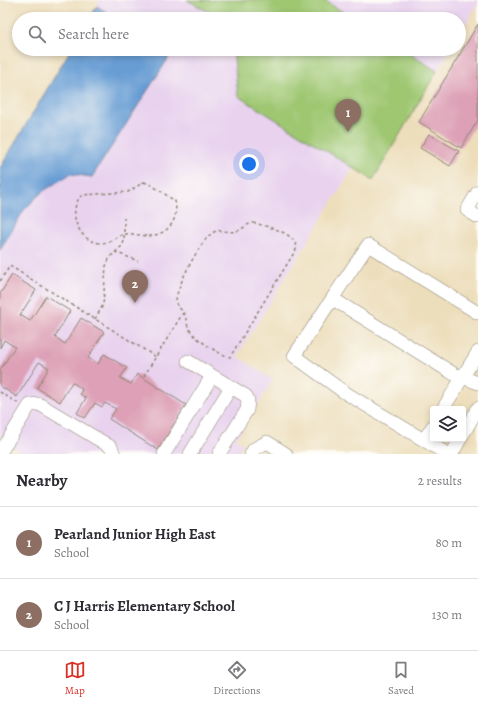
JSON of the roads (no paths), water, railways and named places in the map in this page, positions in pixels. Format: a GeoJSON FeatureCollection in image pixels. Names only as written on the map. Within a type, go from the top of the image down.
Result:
{"type":"FeatureCollection","features":[{"type":"Feature","properties":{"kind":"street"},"geometry":{"type":"LineString","coordinates":[[478,192],[467,210],[478,216]]}},
{"type":"Feature","properties":{"kind":"street"},"geometry":{"type":"LineString","coordinates":[[447,454],[344,392],[294,356],[368,245],[478,313]]}},
{"type":"Feature","properties":{"kind":"street"},"geometry":{"type":"LineString","coordinates":[[333,299],[454,374],[464,376],[478,383]]}},
{"type":"Feature","properties":{"kind":"street"},"geometry":{"type":"LineString","coordinates":[[445,406],[478,352]]}},
{"type":"Feature","properties":{"kind":"street"},"geometry":{"type":"LineString","coordinates":[[188,361],[246,396],[248,400],[249,406],[220,454]]}},
{"type":"Feature","properties":{"kind":"street"},"geometry":{"type":"LineString","coordinates":[[164,454],[212,376]]}},
{"type":"Feature","properties":{"kind":"street"},"geometry":{"type":"LineString","coordinates":[[190,454],[231,387]]}},
{"type":"Feature","properties":{"kind":"street"},"geometry":{"type":"LineString","coordinates":[[0,453],[27,409],[34,403],[39,404],[111,447],[114,454]]}},
{"type":"Feature","properties":{"kind":"street"},"geometry":{"type":"LineString","coordinates":[[466,429],[478,408]]}},
{"type":"Feature","properties":{"kind":"street"},"geometry":{"type":"LineString","coordinates":[[424,440],[430,431]]}},
{"type":"Feature","properties":{"kind":"street"},"geometry":{"type":"LineString","coordinates":[[251,454],[254,449],[267,442],[286,454]]}},
{"type":"Feature","properties":{"kind":"street"},"geometry":{"type":"LineString","coordinates":[[452,454],[458,442]]}},
{"type":"Feature","properties":{"kind":"water"},"geometry":{"type":"Polygon","coordinates":[[[97,6],[106,12],[93,12],[97,6]]]}},
{"type":"Feature","properties":{"kind":"water"},"geometry":{"type":"Polygon","coordinates":[[[67,56],[170,56],[92,177],[70,174],[42,192],[24,210],[0,250],[0,168],[67,56]]]}},
{"type":"Feature","properties":{"kind":"place","name":"Pearland Junior High East"},"geometry":{"type":"Point","coordinates":[348,132]}},
{"type":"Feature","properties":{"kind":"place","name":"C J Harris Elementary School"},"geometry":{"type":"Point","coordinates":[135,303]}}]}
